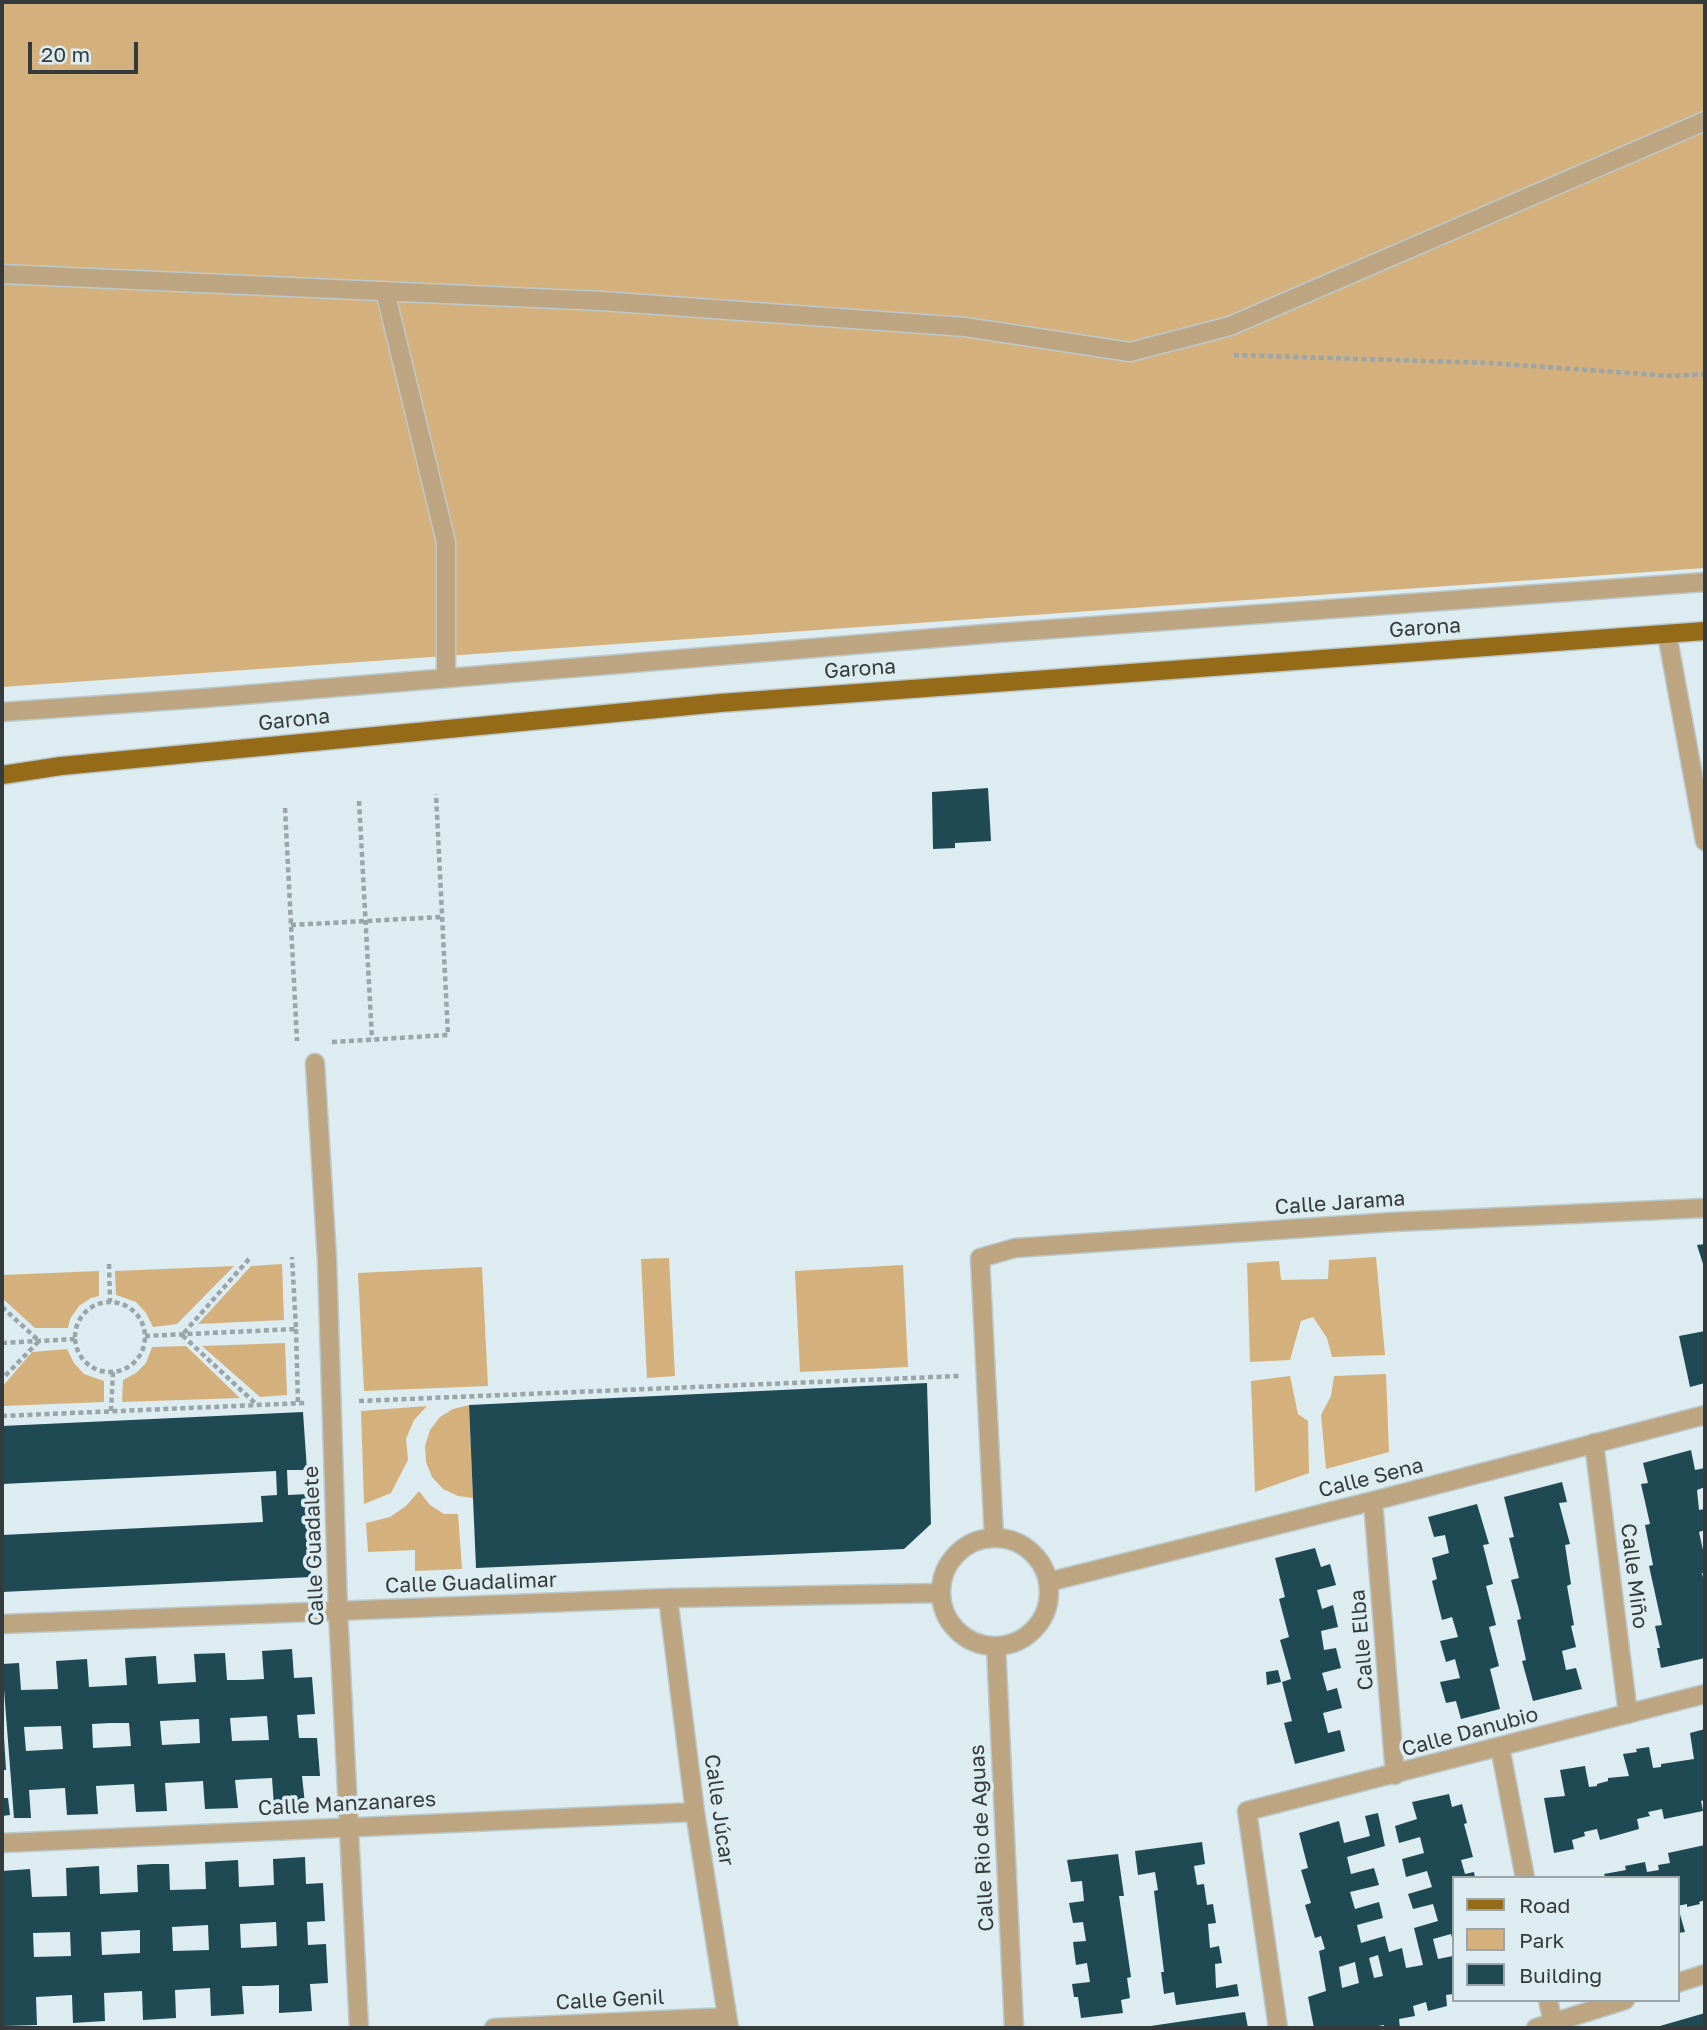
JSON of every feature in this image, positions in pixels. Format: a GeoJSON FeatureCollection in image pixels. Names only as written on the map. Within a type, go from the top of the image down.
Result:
{"type":"FeatureCollection","features":[{"type":"Feature","properties":{"kind":"main road","name":"Garona"},"geometry":{"type":"LineString","coordinates":[[7,773],[335,738],[720,703],[1705,631]]}},
{"type":"Feature","properties":{"kind":"street"},"geometry":{"type":"LineString","coordinates":[[2,274],[601,301],[965,327],[1130,352],[1230,326],[1705,121]]}},
{"type":"Feature","properties":{"kind":"street"},"geometry":{"type":"LineString","coordinates":[[385,291],[446,542],[446,678]]}},
{"type":"Feature","properties":{"kind":"street"},"geometry":{"type":"LineString","coordinates":[[2,712],[997,633],[1705,582]]}},
{"type":"Feature","properties":{"kind":"street"},"geometry":{"type":"LineString","coordinates":[[1667,634],[1705,841]]}},
{"type":"Feature","properties":{"kind":"street","name":"Calle Guadalete"},"geometry":{"type":"LineString","coordinates":[[315,1063],[333,1402],[338,1611],[359,2028]]}},
{"type":"Feature","properties":{"kind":"street","name":"Calle Jarama"},"geometry":{"type":"LineString","coordinates":[[985,1375],[980,1258],[1015,1248],[1336,1226],[1705,1208]]}},
{"type":"Feature","properties":{"kind":"street"},"geometry":{"type":"LineString","coordinates":[[985,1375],[994,1538]]}},
{"type":"Feature","properties":{"kind":"street","name":"Calle Sena"},"geometry":{"type":"LineString","coordinates":[[1048,1582],[1705,1415]]}},
{"type":"Feature","properties":{"kind":"street","name":"Calle Miño"},"geometry":{"type":"LineString","coordinates":[[1594,1443],[1628,1714]]}},
{"type":"Feature","properties":{"kind":"street","name":"Calle Elba"},"geometry":{"type":"LineString","coordinates":[[1373,1501],[1395,1775]]}},
{"type":"Feature","properties":{"kind":"street"},"geometry":{"type":"LineString","coordinates":[[994,1538],[1011,1541],[1026,1548],[1039,1559],[1048,1582],[1050,1591],[1047,1608],[1040,1623],[1028,1635],[1013,1643],[996,1646],[980,1644],[952,1625],[944,1610],[941,1593],[943,1577],[957,1555],[977,1542],[994,1538]]}},
{"type":"Feature","properties":{"kind":"street","name":"Calle Guadalimar"},"geometry":{"type":"LineString","coordinates":[[2,1624],[668,1598],[941,1593]]}},
{"type":"Feature","properties":{"kind":"street","name":"Calle Júcar"},"geometry":{"type":"LineString","coordinates":[[668,1598],[695,1812],[728,2023]]}},
{"type":"Feature","properties":{"kind":"street","name":"Calle Rio de Aguas"},"geometry":{"type":"LineString","coordinates":[[996,1646],[1014,2028]]}},
{"type":"Feature","properties":{"kind":"street","name":"Calle Danubio"},"geometry":{"type":"LineString","coordinates":[[1279,2028],[1247,1811],[1705,1694]]}},
{"type":"Feature","properties":{"kind":"street"},"geometry":{"type":"LineString","coordinates":[[1500,1747],[1525,1876]]}},
{"type":"Feature","properties":{"kind":"street","name":"Calle Manzanares"},"geometry":{"type":"LineString","coordinates":[[2,1843],[695,1812]]}},
{"type":"Feature","properties":{"kind":"street"},"geometry":{"type":"LineString","coordinates":[[1679,1982],[1705,1974]]}},
{"type":"Feature","properties":{"kind":"street"},"geometry":{"type":"LineString","coordinates":[[1548,2002],[1544,2026],[1619,2002]]}},
{"type":"Feature","properties":{"kind":"street","name":"Calle Genil"},"geometry":{"type":"LineString","coordinates":[[494,2028],[728,2023]]}},
{"type":"Feature","properties":{"kind":"path"},"geometry":{"type":"LineString","coordinates":[[1227,355],[1489,363],[1672,376],[1705,374]]}},
{"type":"Feature","properties":{"kind":"path"},"geometry":{"type":"LineString","coordinates":[[322,1042],[448,1035],[436,794]]}},
{"type":"Feature","properties":{"kind":"path"},"geometry":{"type":"LineString","coordinates":[[359,801],[372,1039]]}},
{"type":"Feature","properties":{"kind":"path"},"geometry":{"type":"LineString","coordinates":[[285,808],[298,1044]]}},
{"type":"Feature","properties":{"kind":"path"},"geometry":{"type":"LineString","coordinates":[[291,925],[441,917]]}},
{"type":"Feature","properties":{"kind":"path"},"geometry":{"type":"LineString","coordinates":[[292,1257],[298,1404]]}},
{"type":"Feature","properties":{"kind":"path"},"geometry":{"type":"LineString","coordinates":[[182,1335],[249,1259]]}},
{"type":"Feature","properties":{"kind":"path"},"geometry":{"type":"LineString","coordinates":[[109,1264],[110,1302]]}},
{"type":"Feature","properties":{"kind":"path"},"geometry":{"type":"LineString","coordinates":[[110,1302],[135,1312],[142,1323],[145,1336],[144,1349],[136,1361],[125,1369],[113,1372],[99,1370],[87,1363],[79,1352],[75,1339],[77,1326],[85,1313],[96,1305],[110,1302]]}},
{"type":"Feature","properties":{"kind":"path"},"geometry":{"type":"LineString","coordinates":[[2,1307],[39,1341]]}},
{"type":"Feature","properties":{"kind":"path"},"geometry":{"type":"LineString","coordinates":[[145,1336],[296,1329]]}},
{"type":"Feature","properties":{"kind":"path"},"geometry":{"type":"LineString","coordinates":[[182,1335],[257,1405]]}},
{"type":"Feature","properties":{"kind":"path"},"geometry":{"type":"LineString","coordinates":[[2,1343],[75,1339]]}},
{"type":"Feature","properties":{"kind":"path"},"geometry":{"type":"LineString","coordinates":[[2,1379],[39,1341]]}},
{"type":"Feature","properties":{"kind":"path"},"geometry":{"type":"LineString","coordinates":[[111,1411],[113,1372]]}},
{"type":"Feature","properties":{"kind":"path"},"geometry":{"type":"LineString","coordinates":[[2,1416],[985,1375]]}},
{"type":"Feature","properties":{"kind":"green space"},"geometry":{"type":"Polygon","coordinates":[[[2,2],[1705,2],[1705,568],[2,687],[2,2]]]}},
{"type":"Feature","properties":{"kind":"green space"},"geometry":{"type":"Polygon","coordinates":[[[1376,1257],[1385,1355],[1332,1357],[1327,1338],[1313,1317],[1301,1321],[1290,1360],[1250,1362],[1247,1263],[1279,1261],[1281,1280],[1328,1279],[1329,1260],[1376,1257]]]}},
{"type":"Feature","properties":{"kind":"green space"},"geometry":{"type":"Polygon","coordinates":[[[669,1258],[675,1376],[647,1378],[641,1259],[669,1258]]]}},
{"type":"Feature","properties":{"kind":"green space"},"geometry":{"type":"Polygon","coordinates":[[[282,1264],[284,1320],[198,1324],[251,1266],[282,1264]]]}},
{"type":"Feature","properties":{"kind":"green space"},"geometry":{"type":"Polygon","coordinates":[[[903,1265],[908,1367],[800,1372],[795,1271],[903,1265]]]}},
{"type":"Feature","properties":{"kind":"green space"},"geometry":{"type":"Polygon","coordinates":[[[234,1266],[177,1324],[153,1327],[136,1302],[116,1295],[115,1271],[234,1266]]]}},
{"type":"Feature","properties":{"kind":"green space"},"geometry":{"type":"Polygon","coordinates":[[[482,1267],[488,1386],[364,1391],[358,1273],[482,1267]]]}},
{"type":"Feature","properties":{"kind":"green space"},"geometry":{"type":"Polygon","coordinates":[[[99,1271],[99,1296],[79,1306],[70,1319],[68,1328],[35,1328],[2,1298],[2,1275],[99,1271]]]}},
{"type":"Feature","properties":{"kind":"green space"},"geometry":{"type":"Polygon","coordinates":[[[285,1343],[287,1395],[260,1397],[202,1346],[285,1343]]]}},
{"type":"Feature","properties":{"kind":"green space"},"geometry":{"type":"Polygon","coordinates":[[[186,1346],[240,1398],[122,1402],[123,1380],[146,1363],[152,1347],[186,1346]]]}},
{"type":"Feature","properties":{"kind":"green space"},"geometry":{"type":"Polygon","coordinates":[[[67,1349],[84,1374],[104,1381],[104,1402],[2,1406],[2,1387],[32,1352],[67,1349]]]}},
{"type":"Feature","properties":{"kind":"green space"},"geometry":{"type":"Polygon","coordinates":[[[1386,1374],[1389,1452],[1326,1469],[1321,1415],[1331,1396],[1334,1376],[1386,1374]]]}},
{"type":"Feature","properties":{"kind":"green space"},"geometry":{"type":"Polygon","coordinates":[[[1290,1376],[1298,1414],[1308,1421],[1309,1473],[1255,1492],[1251,1381],[1290,1376]]]}},
{"type":"Feature","properties":{"kind":"green space"},"geometry":{"type":"Polygon","coordinates":[[[469,1405],[473,1498],[458,1496],[443,1489],[432,1477],[426,1462],[425,1446],[430,1430],[440,1417],[453,1409],[469,1405]]]}},
{"type":"Feature","properties":{"kind":"green space"},"geometry":{"type":"Polygon","coordinates":[[[427,1406],[414,1420],[406,1439],[408,1460],[391,1493],[364,1504],[361,1411],[427,1406]]]}},
{"type":"Feature","properties":{"kind":"green space"},"geometry":{"type":"Polygon","coordinates":[[[419,1491],[430,1505],[444,1514],[458,1514],[462,1569],[415,1571],[415,1550],[368,1552],[366,1523],[390,1517],[406,1506],[419,1491]]]}},
{"type":"Feature","properties":{"kind":"building"},"geometry":{"type":"Polygon","coordinates":[[[988,788],[991,841],[955,843],[955,848],[933,849],[932,792],[988,788]]]}},
{"type":"Feature","properties":{"kind":"building"},"geometry":{"type":"Polygon","coordinates":[[[1705,1244],[1705,1263],[1703,1264],[1697,1245],[1705,1244]]]}},
{"type":"Feature","properties":{"kind":"building"},"geometry":{"type":"Polygon","coordinates":[[[1705,1331],[1705,1383],[1690,1387],[1679,1336],[1705,1331]]]}},
{"type":"Feature","properties":{"kind":"building"},"geometry":{"type":"Polygon","coordinates":[[[927,1383],[931,1524],[904,1549],[476,1568],[469,1405],[927,1383]]]}},
{"type":"Feature","properties":{"kind":"building"},"geometry":{"type":"Polygon","coordinates":[[[303,1412],[307,1470],[287,1470],[288,1495],[308,1494],[311,1577],[2,1592],[2,1535],[263,1522],[261,1496],[277,1495],[276,1471],[2,1484],[2,1426],[303,1412]]]}},
{"type":"Feature","properties":{"kind":"building"},"geometry":{"type":"Polygon","coordinates":[[[1691,1450],[1695,1470],[1705,1468],[1705,1487],[1697,1490],[1699,1510],[1705,1509],[1705,1530],[1699,1532],[1705,1559],[1705,1573],[1702,1573],[1705,1586],[1705,1658],[1661,1668],[1655,1626],[1662,1625],[1649,1566],[1653,1565],[1645,1525],[1650,1524],[1641,1484],[1648,1483],[1643,1463],[1691,1450]]]}},
{"type":"Feature","properties":{"kind":"building"},"geometry":{"type":"Polygon","coordinates":[[[1562,1482],[1567,1502],[1559,1503],[1570,1544],[1565,1545],[1571,1584],[1567,1586],[1576,1647],[1562,1651],[1566,1670],[1576,1668],[1582,1689],[1533,1701],[1522,1661],[1526,1660],[1517,1620],[1521,1619],[1511,1580],[1519,1578],[1509,1538],[1514,1537],[1504,1497],[1562,1482]]]}},
{"type":"Feature","properties":{"kind":"building"},"geometry":{"type":"Polygon","coordinates":[[[1477,1504],[1489,1544],[1483,1545],[1493,1584],[1486,1586],[1496,1625],[1489,1627],[1499,1666],[1490,1669],[1500,1709],[1461,1719],[1456,1701],[1446,1703],[1440,1682],[1460,1678],[1455,1659],[1446,1662],[1440,1641],[1458,1637],[1452,1617],[1442,1620],[1432,1581],[1437,1579],[1432,1558],[1449,1553],[1445,1535],[1434,1537],[1428,1517],[1477,1504]]]}},
{"type":"Feature","properties":{"kind":"building"},"geometry":{"type":"Polygon","coordinates":[[[1315,1548],[1321,1567],[1330,1564],[1336,1585],[1317,1590],[1322,1609],[1333,1605],[1338,1627],[1321,1631],[1324,1650],[1336,1648],[1341,1668],[1322,1673],[1327,1691],[1337,1688],[1342,1708],[1323,1713],[1328,1733],[1340,1730],[1345,1751],[1295,1764],[1284,1723],[1292,1721],[1282,1682],[1291,1679],[1280,1640],[1289,1637],[1279,1599],[1285,1597],[1275,1558],[1315,1548]]]}},
{"type":"Feature","properties":{"kind":"building"},"geometry":{"type":"Polygon","coordinates":[[[292,1649],[294,1678],[312,1677],[315,1714],[297,1715],[299,1738],[317,1738],[320,1776],[302,1776],[305,1804],[274,1806],[272,1778],[251,1779],[235,1780],[238,1808],[205,1809],[203,1781],[165,1783],[167,1811],[136,1812],[134,1784],[96,1786],[98,1814],[67,1815],[65,1788],[29,1790],[31,1818],[14,1818],[2,1664],[19,1663],[21,1690],[58,1689],[56,1661],[87,1659],[89,1687],[127,1685],[125,1658],[156,1656],[158,1684],[196,1682],[194,1654],[225,1653],[227,1680],[264,1679],[262,1651],[292,1649]],[[267,1716],[230,1718],[232,1741],[269,1740],[267,1716]],[[199,1719],[160,1721],[162,1745],[200,1743],[199,1719]],[[129,1723],[92,1724],[93,1748],[131,1746],[129,1723]],[[61,1726],[24,1727],[26,1751],[63,1749],[61,1726]]]}},
{"type":"Feature","properties":{"kind":"building"},"geometry":{"type":"Polygon","coordinates":[[[1278,1670],[1281,1682],[1267,1685],[1266,1672],[1278,1670]]]}},
{"type":"Feature","properties":{"kind":"building"},"geometry":{"type":"Polygon","coordinates":[[[1705,1729],[1705,1800],[1701,1801],[1703,1811],[1664,1819],[1662,1809],[1648,1812],[1650,1816],[1637,1819],[1639,1829],[1600,1840],[1597,1829],[1584,1832],[1585,1836],[1572,1840],[1574,1849],[1554,1853],[1544,1798],[1565,1796],[1560,1770],[1585,1766],[1589,1787],[1608,1781],[1608,1778],[1629,1776],[1623,1754],[1637,1752],[1636,1749],[1649,1747],[1653,1768],[1661,1767],[1661,1764],[1694,1759],[1690,1733],[1705,1729]]]}},
{"type":"Feature","properties":{"kind":"building"},"geometry":{"type":"Polygon","coordinates":[[[4,1737],[6,1770],[2,1770],[2,1738],[4,1737]]]}},
{"type":"Feature","properties":{"kind":"building"},"geometry":{"type":"Polygon","coordinates":[[[1449,1794],[1452,1807],[1462,1804],[1467,1823],[1464,1824],[1473,1857],[1461,1860],[1465,1874],[1474,1872],[1475,1876],[1452,1876],[1452,1938],[1451,1934],[1433,1939],[1438,1959],[1452,1956],[1452,1994],[1446,1995],[1447,2006],[1428,2011],[1426,2002],[1413,2006],[1415,2016],[1399,2019],[1400,2028],[1384,2028],[1384,2025],[1367,2028],[1314,2028],[1308,1997],[1326,1991],[1319,1951],[1325,1949],[1321,1936],[1315,1938],[1305,1905],[1311,1903],[1301,1870],[1308,1868],[1299,1833],[1339,1821],[1344,1843],[1370,1836],[1365,1816],[1378,1813],[1385,1846],[1347,1857],[1351,1874],[1374,1868],[1379,1885],[1350,1892],[1355,1909],[1379,1902],[1383,1918],[1357,1925],[1361,1943],[1385,1936],[1389,1952],[1402,1948],[1406,1968],[1423,1965],[1414,1928],[1438,1921],[1433,1904],[1413,1909],[1408,1894],[1432,1887],[1427,1871],[1406,1877],[1402,1859],[1424,1853],[1420,1837],[1399,1843],[1395,1826],[1417,1819],[1412,1802],[1449,1794]],[[1378,1955],[1369,1958],[1374,1978],[1383,1976],[1378,1955]],[[1355,1962],[1339,1967],[1342,1988],[1359,1983],[1355,1962]]]}},
{"type":"Feature","properties":{"kind":"building"},"geometry":{"type":"Polygon","coordinates":[[[2,1798],[8,1798],[10,1815],[2,1816],[2,1798]]]}},
{"type":"Feature","properties":{"kind":"building"},"geometry":{"type":"Polygon","coordinates":[[[1202,1842],[1205,1864],[1194,1866],[1197,1885],[1204,1884],[1207,1905],[1213,1904],[1216,1923],[1208,1924],[1210,1948],[1219,1946],[1222,1963],[1215,1964],[1216,1988],[1237,1984],[1239,1996],[1176,2005],[1174,1992],[1164,1994],[1161,1972],[1164,1972],[1154,1891],[1158,1890],[1155,1872],[1138,1875],[1135,1851],[1202,1842]]]}},
{"type":"Feature","properties":{"kind":"building"},"geometry":{"type":"Polygon","coordinates":[[[1705,1845],[1705,1900],[1699,1902],[1700,1904],[1679,1906],[1679,1876],[1604,1874],[1626,1870],[1625,1866],[1645,1862],[1647,1872],[1659,1870],[1658,1865],[1670,1863],[1668,1853],[1705,1845]]]}},
{"type":"Feature","properties":{"kind":"building"},"geometry":{"type":"Polygon","coordinates":[[[1118,1854],[1124,1896],[1119,1896],[1131,1977],[1127,1978],[1130,1998],[1121,2000],[1123,2013],[1081,2018],[1078,1997],[1074,1997],[1072,1984],[1090,1982],[1087,1963],[1076,1965],[1073,1942],[1086,1941],[1083,1922],[1073,1923],[1069,1903],[1084,1901],[1082,1881],[1071,1882],[1067,1860],[1118,1854]]]}},
{"type":"Feature","properties":{"kind":"building"},"geometry":{"type":"Polygon","coordinates":[[[305,1857],[306,1884],[323,1883],[325,1921],[307,1922],[308,1945],[326,1944],[328,1983],[310,1984],[312,2011],[279,2013],[279,1985],[242,1986],[244,2014],[211,2016],[210,1988],[175,1990],[176,2018],[143,2020],[142,1991],[104,1993],[105,2021],[73,2023],[72,1995],[36,1997],[37,2025],[4,2026],[2,1871],[30,1869],[32,1897],[67,1896],[66,1868],[99,1866],[100,1894],[138,1892],[137,1865],[153,1864],[169,1864],[170,1890],[206,1889],[205,1862],[238,1860],[239,1887],[274,1885],[273,1859],[305,1857]],[[276,1922],[240,1924],[241,1948],[277,1946],[276,1922]],[[208,1925],[172,1927],[173,1951],[209,1950],[208,1925]],[[140,1930],[101,1932],[102,1955],[140,1953],[140,1930]],[[70,1932],[33,1933],[34,1957],[71,1956],[70,1932]]]}},
{"type":"Feature","properties":{"kind":"building"},"geometry":{"type":"Polygon","coordinates":[[[1679,1911],[1685,1932],[1679,1933],[1679,1911]]]}},
{"type":"Feature","properties":{"kind":"building"},"geometry":{"type":"Polygon","coordinates":[[[1245,2012],[1248,2028],[1144,2028],[1144,2027],[1245,2012]]]}},
{"type":"Feature","properties":{"kind":"building"},"geometry":{"type":"Polygon","coordinates":[[[1705,2013],[1705,2028],[1654,2028],[1660,2026],[1705,2013]]]}}]}
